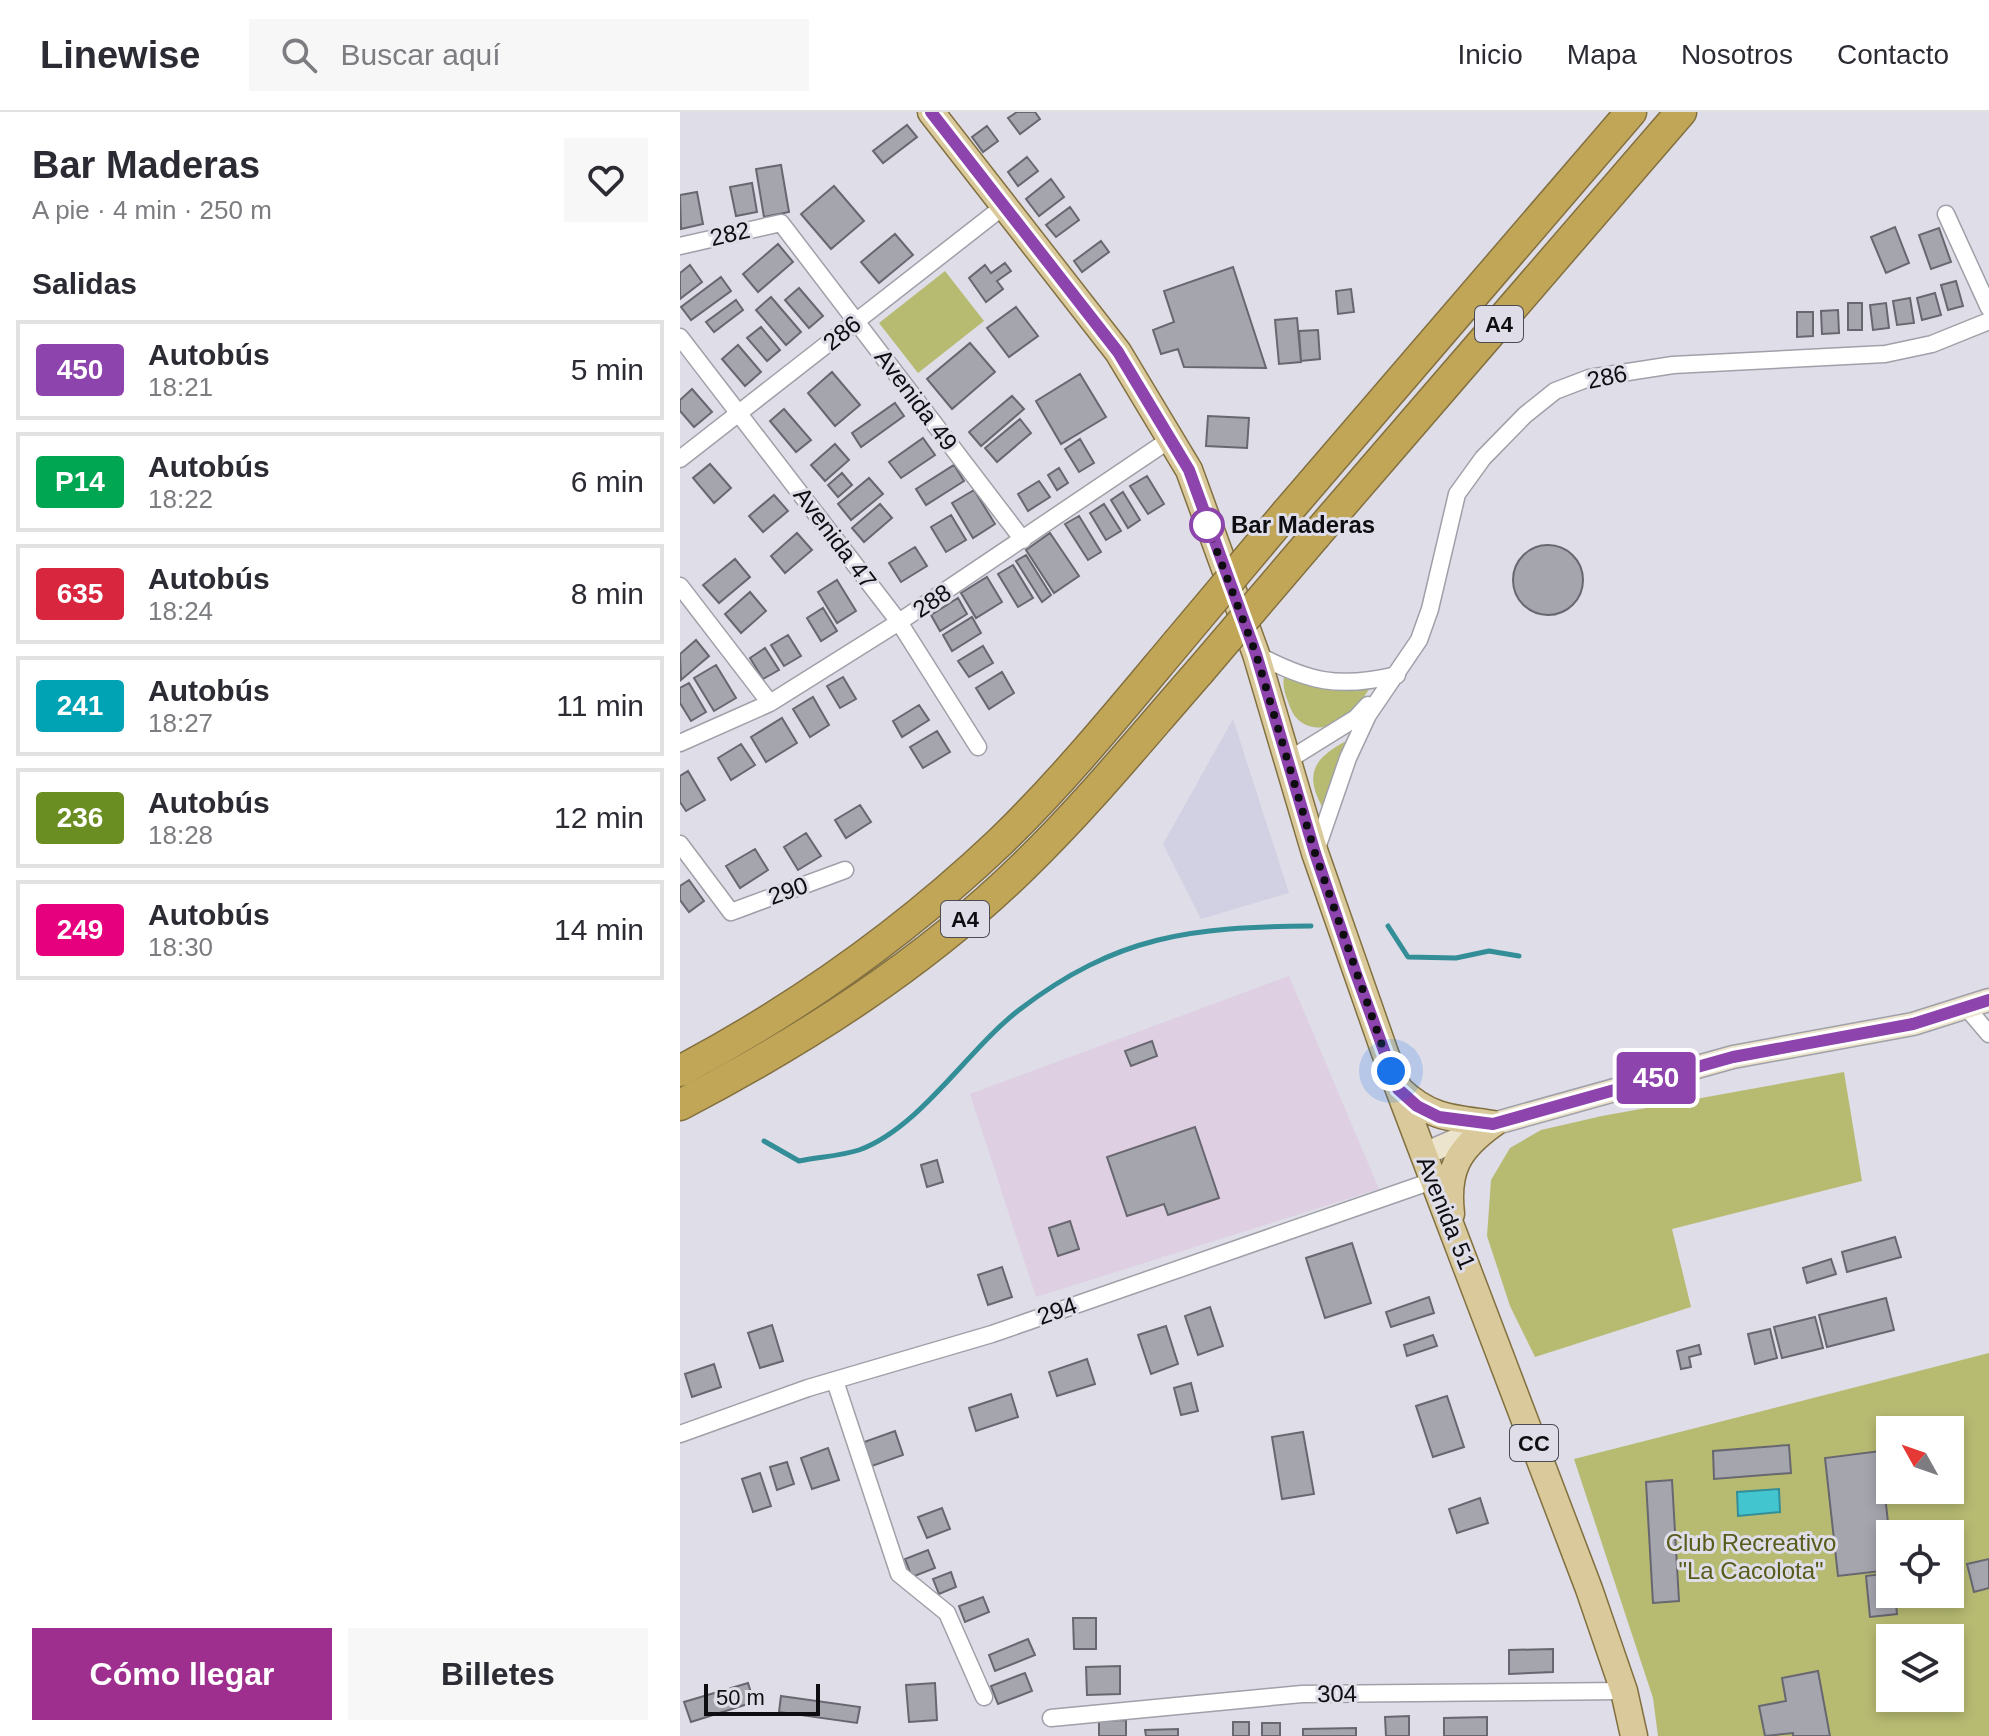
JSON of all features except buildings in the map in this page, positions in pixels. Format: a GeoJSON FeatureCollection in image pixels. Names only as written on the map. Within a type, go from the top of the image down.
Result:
{"type":"FeatureCollection","features":[{"type":"Feature","properties":{"kind":"highway","name":"A4"},"geometry":{"type":"LineString","coordinates":[[680,1071],[747,1035],[871,949],[959,879],[1042,799],[1631,112]]}},
{"type":"Feature","properties":{"kind":"highway","name":"A4"},"geometry":{"type":"LineString","coordinates":[[680,1105],[764,1061],[891,978],[982,904],[1102,786],[1681,112]]}},
{"type":"Feature","properties":{"kind":"highway"},"geometry":{"type":"LineString","coordinates":[[1291,507],[1320,530]]}},
{"type":"Feature","properties":{"kind":"main road","name":"Avenida 51"},"geometry":{"type":"LineString","coordinates":[[931,112],[1118,352],[1189,470],[1256,654],[1290,759],[1315,853],[1422,1155],[1589,1589],[1624,1691],[1634,1736]]}},
{"type":"Feature","properties":{"kind":"main road"},"geometry":{"type":"LineString","coordinates":[[1422,1155],[1493,1124],[1733,1057],[1913,1024],[1989,1000]]}},
{"type":"Feature","properties":{"kind":"main road"},"geometry":{"type":"LineString","coordinates":[[1398,1089],[1417,1106],[1439,1117],[1493,1124]]}},
{"type":"Feature","properties":{"kind":"main road"},"geometry":{"type":"LineString","coordinates":[[1453,1233],[1449,1193],[1453,1168],[1468,1141],[1493,1124]]}},
{"type":"Feature","properties":{"kind":"street","name":"286"},"geometry":{"type":"LineString","coordinates":[[680,459],[1004,206]]}},
{"type":"Feature","properties":{"kind":"street"},"geometry":{"type":"LineString","coordinates":[[1946,214],[1989,308]]}},
{"type":"Feature","properties":{"kind":"street","name":"Avenida 49"},"geometry":{"type":"LineString","coordinates":[[781,223],[1023,540]]}},
{"type":"Feature","properties":{"kind":"street","name":"282"},"geometry":{"type":"LineString","coordinates":[[680,246],[781,223]]}},
{"type":"Feature","properties":{"kind":"street","name":"286"},"geometry":{"type":"LineString","coordinates":[[1397,675],[1419,640],[1430,609],[1457,494],[1483,458],[1520,418],[1555,391],[1589,378],[1673,365],[1885,354],[1932,344],[1989,321]]}},
{"type":"Feature","properties":{"kind":"street","name":"Avenida 47"},"geometry":{"type":"LineString","coordinates":[[680,337],[899,622],[978,747]]}},
{"type":"Feature","properties":{"kind":"street","name":"288"},"geometry":{"type":"LineString","coordinates":[[680,743],[770,703],[899,622],[1172,438]]}},
{"type":"Feature","properties":{"kind":"street"},"geometry":{"type":"LineString","coordinates":[[680,586],[770,703]]}},
{"type":"Feature","properties":{"kind":"street"},"geometry":{"type":"LineString","coordinates":[[1256,654],[1291,672],[1337,684],[1397,675]]}},
{"type":"Feature","properties":{"kind":"street"},"geometry":{"type":"LineString","coordinates":[[1290,759],[1356,718],[1397,675]]}},
{"type":"Feature","properties":{"kind":"street"},"geometry":{"type":"LineString","coordinates":[[1315,853],[1355,741],[1368,715],[1397,675]]}},
{"type":"Feature","properties":{"kind":"street","name":"290"},"geometry":{"type":"LineString","coordinates":[[680,844],[731,912],[845,870]]}},
{"type":"Feature","properties":{"kind":"street"},"geometry":{"type":"LineString","coordinates":[[1966,1007],[1989,1034]]}},
{"type":"Feature","properties":{"kind":"street","name":"294"},"geometry":{"type":"LineString","coordinates":[[680,1434],[835,1381],[992,1334],[1432,1181]]}},
{"type":"Feature","properties":{"kind":"street"},"geometry":{"type":"LineString","coordinates":[[835,1381],[899,1574],[947,1613],[984,1697]]}},
{"type":"Feature","properties":{"kind":"street","name":"304"},"geometry":{"type":"LineString","coordinates":[[1051,1718],[1302,1694],[1624,1691]]}},
{"type":"Feature","properties":{"kind":"shaded area"},"geometry":{"type":"Polygon","coordinates":[[[1233,719],[1289,893],[1201,919],[1163,844],[1233,719]]]}},
{"type":"Feature","properties":{"kind":"shaded area"},"geometry":{"type":"Polygon","coordinates":[[[1289,976],[1379,1189],[1036,1297],[970,1094],[1289,976]]]}},
{"type":"Feature","properties":{"kind":"green space"},"geometry":{"type":"Polygon","coordinates":[[[945,271],[984,321],[918,373],[879,323],[945,271]]]}},
{"type":"Feature","properties":{"kind":"green space"},"geometry":{"type":"Polygon","coordinates":[[[1284,676],[1326,688],[1370,688],[1356,708],[1339,723],[1314,727],[1294,715],[1285,692],[1284,676]]]}},
{"type":"Feature","properties":{"kind":"green space"},"geometry":{"type":"Polygon","coordinates":[[[1346,741],[1323,808],[1314,785],[1315,768],[1320,760],[1346,741]]]}},
{"type":"Feature","properties":{"kind":"green space"},"geometry":{"type":"Polygon","coordinates":[[[1844,1072],[1862,1181],[1672,1229],[1691,1307],[1535,1357],[1510,1306],[1487,1236],[1491,1180],[1510,1148],[1541,1130],[1602,1116],[1844,1072]]]}},
{"type":"Feature","properties":{"kind":"green space","name":"Club Recreativo \"La Cacolota\""},"geometry":{"type":"Polygon","coordinates":[[[1989,1353],[1989,1736],[1658,1736],[1653,1698],[1574,1459],[1989,1353]]]}},
{"type":"Feature","properties":{"kind":"water"},"geometry":{"type":"Polygon","coordinates":[[[1779,1489],[1780,1512],[1738,1516],[1737,1492],[1779,1489]]]}},
{"type":"Feature","properties":{"kind":"waterway"},"geometry":{"type":"LineString","coordinates":[[764,1141],[799,1161],[852,1152],[881,1139],[923,1107],[1019,1010],[1089,965],[1123,951],[1192,933],[1311,926]]}},
{"type":"Feature","properties":{"kind":"waterway"},"geometry":{"type":"LineString","coordinates":[[1388,926],[1408,957],[1456,958],[1489,951],[1519,956]]}},
{"type":"Feature","properties":{"kind":"bus line","name":"450"},"geometry":{"type":"LineString","coordinates":[[931,112],[1118,352],[1189,470],[1256,654],[1290,759],[1315,853],[1355,971],[1398,1089],[1417,1106],[1439,1117],[1493,1124],[1733,1057],[1913,1024],[1989,1000]]}},
{"type":"Feature","properties":{"kind":"place","name":"Bar Maderas"},"geometry":{"type":"Point","coordinates":[1207,525]}},
{"type":"Feature","properties":{"kind":"route"},"geometry":{"type":"LineString","coordinates":[[1207,525],[1256,654],[1290,759],[1315,853],[1391,1071]]}}]}
